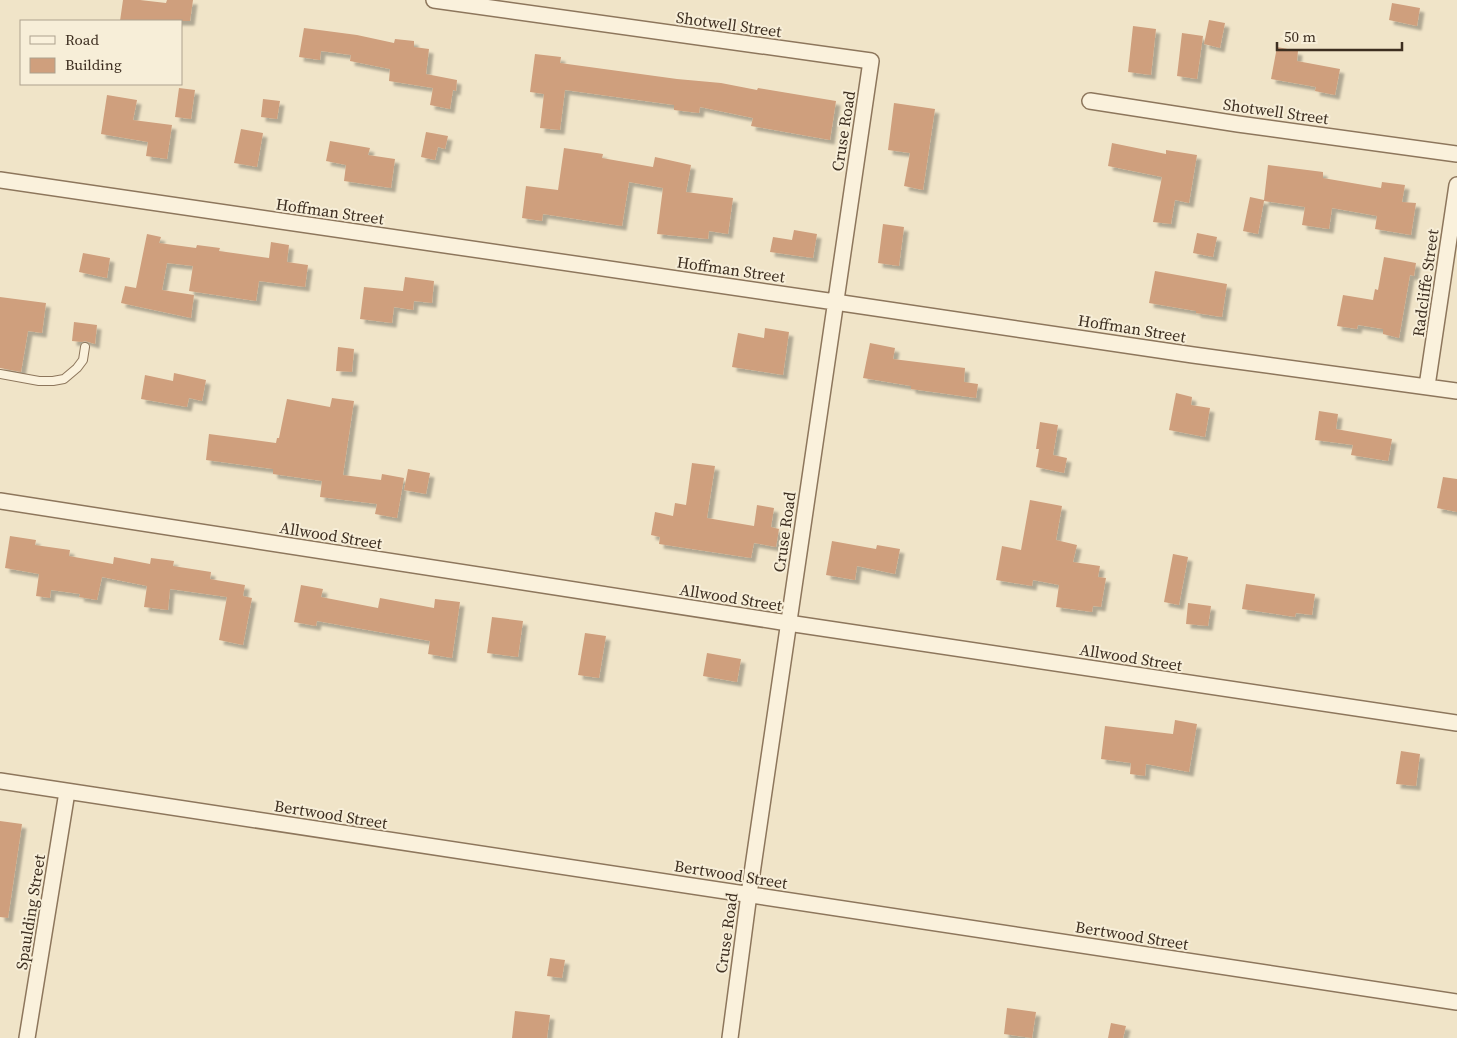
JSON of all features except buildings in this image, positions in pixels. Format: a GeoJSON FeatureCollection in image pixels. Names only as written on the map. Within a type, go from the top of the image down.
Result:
{"type":"FeatureCollection","features":[{"type":"Feature","properties":{"kind":"street","name":"Shotwell Street"},"geometry":{"type":"LineString","coordinates":[[434,0],[871,61]]}},
{"type":"Feature","properties":{"kind":"street","name":"Cruse Road"},"geometry":{"type":"LineString","coordinates":[[730,1038],[748,894],[871,61]]}},
{"type":"Feature","properties":{"kind":"street","name":"Shotwell Street"},"geometry":{"type":"LineString","coordinates":[[1090,101],[1457,154]]}},
{"type":"Feature","properties":{"kind":"street","name":"Hoffman Street"},"geometry":{"type":"LineString","coordinates":[[0,180],[1193,355],[1457,391]]}},
{"type":"Feature","properties":{"kind":"street","name":"Radcliffe Street"},"geometry":{"type":"LineString","coordinates":[[1427,386],[1457,186]]}},
{"type":"Feature","properties":{"kind":"street","name":"Allwood Street"},"geometry":{"type":"LineString","coordinates":[[0,501],[788,624],[1457,724]]}},
{"type":"Feature","properties":{"kind":"street","name":"Bertwood Street"},"geometry":{"type":"LineString","coordinates":[[0,781],[1457,1002]]}},
{"type":"Feature","properties":{"kind":"street","name":"Spaulding Street"},"geometry":{"type":"LineString","coordinates":[[27,1038],[68,792]]}},
{"type":"Feature","properties":{"kind":"lane"},"geometry":{"type":"LineString","coordinates":[[0,374],[39,381],[53,381],[64,378],[77,368],[83,360],[85,347]]}}]}
